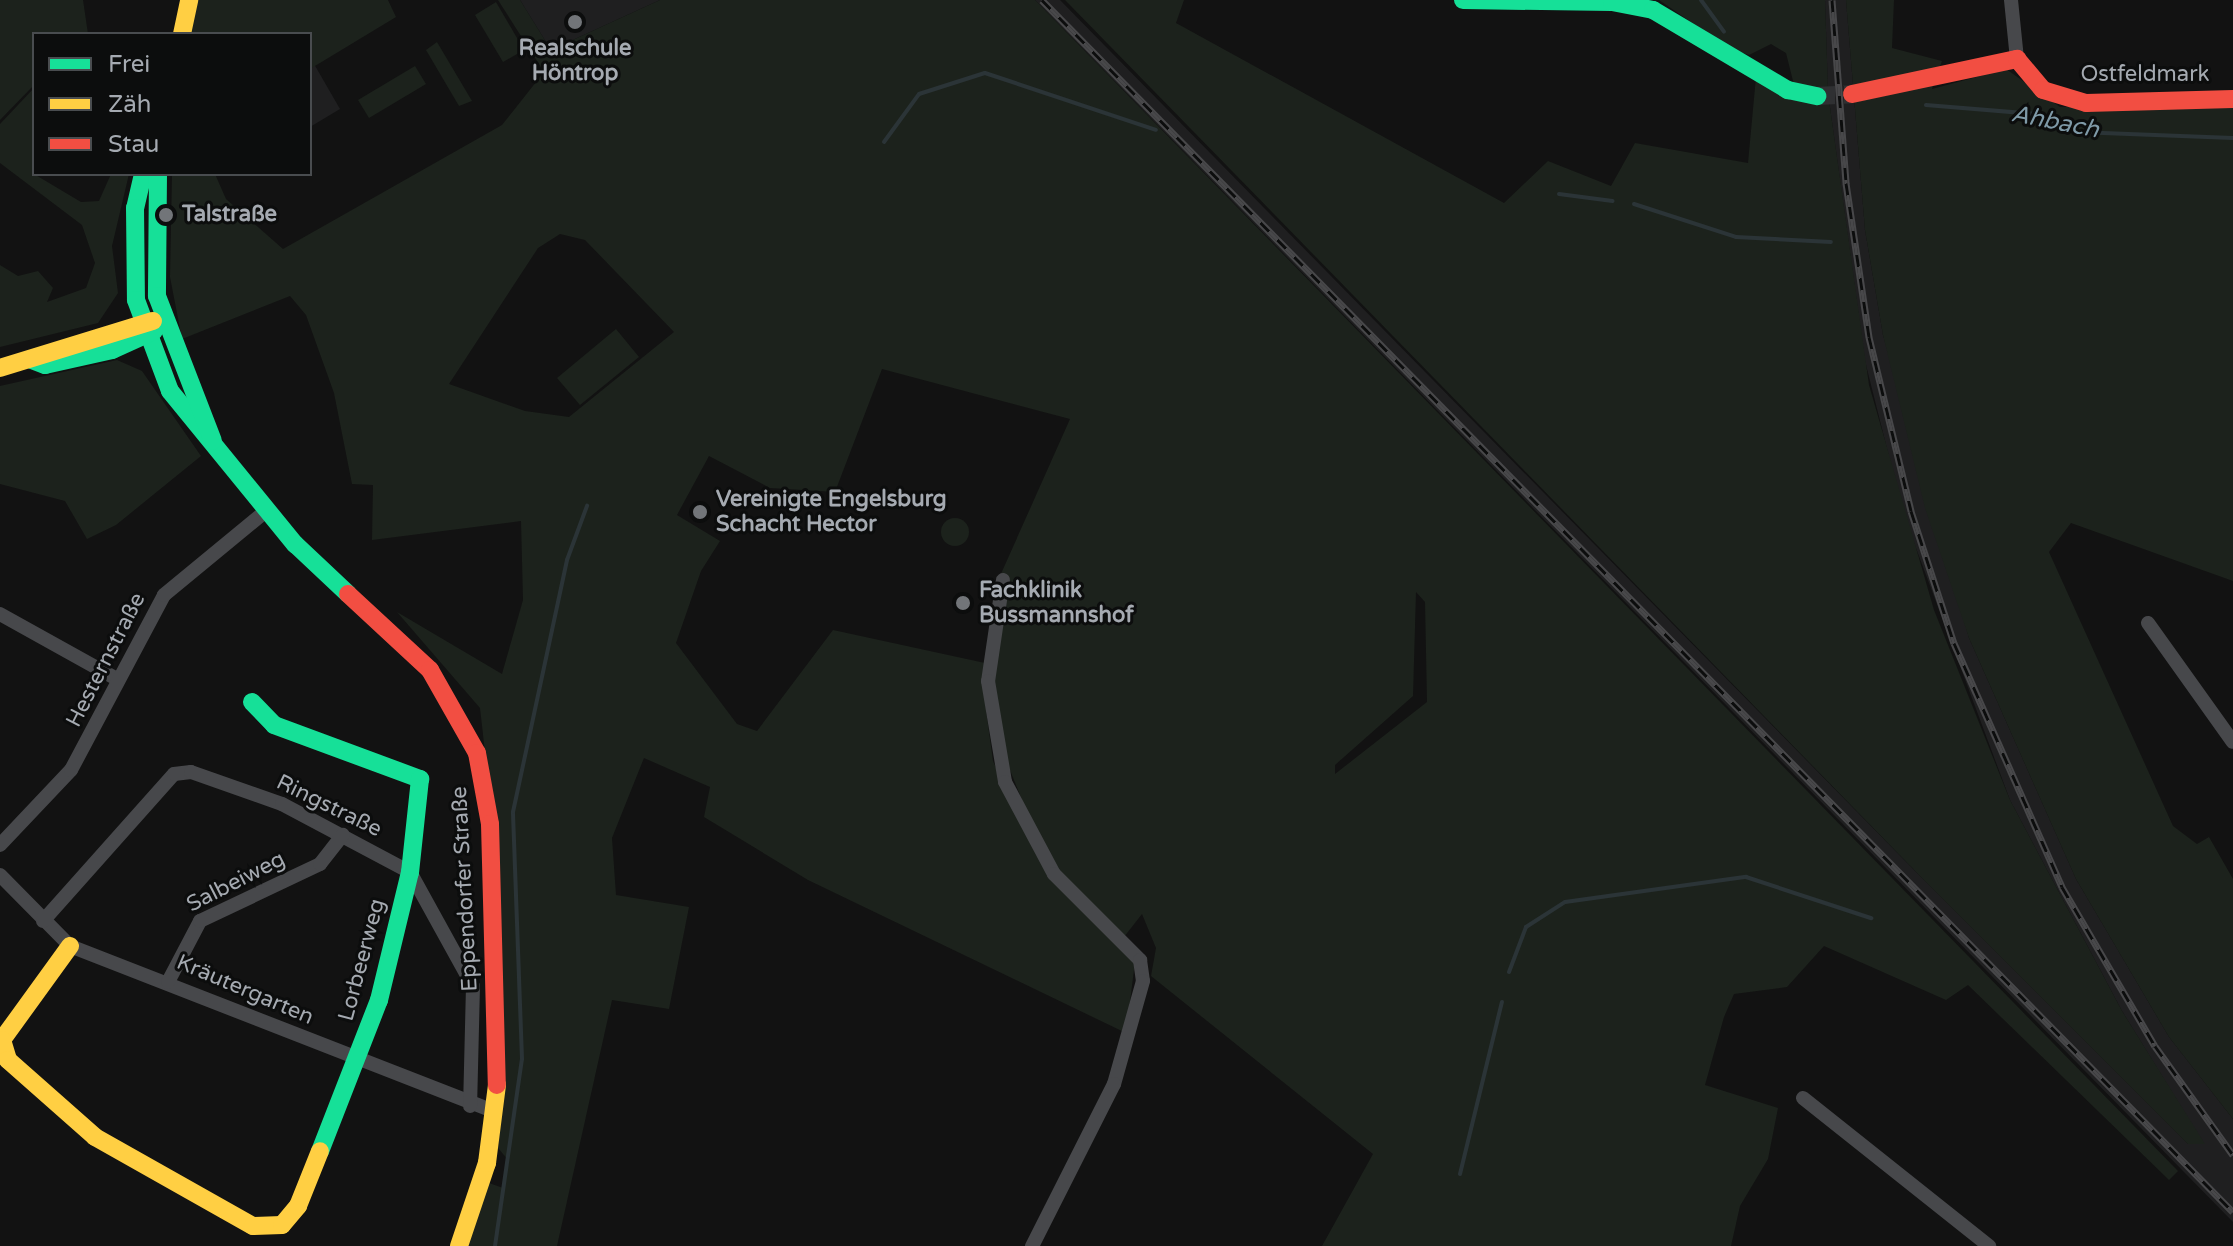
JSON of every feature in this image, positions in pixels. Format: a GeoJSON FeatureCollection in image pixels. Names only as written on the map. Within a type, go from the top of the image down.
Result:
{"type":"FeatureCollection","features":[{"type":"Feature","properties":{"kind":"street"},"geometry":{"type":"LineString","coordinates":[[182,32],[189,0]]}},
{"type":"Feature","properties":{"kind":"street"},"geometry":{"type":"LineString","coordinates":[[1463,0],[1612,2],[1653,10],[1788,90],[1817,96]]}},
{"type":"Feature","properties":{"kind":"street"},"geometry":{"type":"LineString","coordinates":[[1852,94],[2017,59],[2011,0]]}},
{"type":"Feature","properties":{"kind":"street","name":"Ostfeldmark"},"geometry":{"type":"LineString","coordinates":[[2017,59],[2043,90],[2086,103],[2233,99]]}},
{"type":"Feature","properties":{"kind":"street"},"geometry":{"type":"LineString","coordinates":[[143,176],[133,256],[146,338],[154,362],[180,407],[214,443]]}},
{"type":"Feature","properties":{"kind":"street"},"geometry":{"type":"LineString","coordinates":[[158,176],[152,235],[163,323],[214,443]]}},
{"type":"Feature","properties":{"kind":"street"},"geometry":{"type":"LineString","coordinates":[[0,368],[32,360],[141,319],[163,323]]}},
{"type":"Feature","properties":{"kind":"street"},"geometry":{"type":"LineString","coordinates":[[32,360],[45,365],[112,350],[146,338],[163,323]]}},
{"type":"Feature","properties":{"kind":"street"},"geometry":{"type":"LineString","coordinates":[[112,350],[154,362]]}},
{"type":"Feature","properties":{"kind":"street","name":"Eppendorfer Straße"},"geometry":{"type":"LineString","coordinates":[[214,443],[266,511],[430,670],[477,753],[490,824],[495,1112],[484,1175],[459,1246]]}},
{"type":"Feature","properties":{"kind":"street","name":"Hesternstraße"},"geometry":{"type":"LineString","coordinates":[[0,845],[71,770],[164,595],[266,511]]}},
{"type":"Feature","properties":{"kind":"street"},"geometry":{"type":"LineString","coordinates":[[1003,580],[988,681],[1005,782],[1054,874],[1140,960],[1143,981],[1114,1084],[1032,1246]]}},
{"type":"Feature","properties":{"kind":"street"},"geometry":{"type":"LineString","coordinates":[[0,614],[117,679]]}},
{"type":"Feature","properties":{"kind":"street"},"geometry":{"type":"LineString","coordinates":[[2148,623],[2233,742]]}},
{"type":"Feature","properties":{"kind":"street","name":"Lorbeerweg"},"geometry":{"type":"LineString","coordinates":[[70,946],[11,1021],[2,1040],[8,1060],[132,1163],[253,1226],[292,1217],[357,1061],[410,872],[420,779],[274,725],[252,702]]}},
{"type":"Feature","properties":{"kind":"street","name":"Ringstraße"},"geometry":{"type":"LineString","coordinates":[[43,921],[174,774],[228,785],[343,835],[410,872]]}},
{"type":"Feature","properties":{"kind":"street","name":"Salbeiweg"},"geometry":{"type":"LineString","coordinates":[[168,982],[200,921],[320,864],[343,835]]}},
{"type":"Feature","properties":{"kind":"street"},"geometry":{"type":"LineString","coordinates":[[410,872],[473,986],[470,1106]]}},
{"type":"Feature","properties":{"kind":"street","name":"Kräutergarten"},"geometry":{"type":"LineString","coordinates":[[0,875],[70,946],[168,982],[470,1106],[495,1112]]}},
{"type":"Feature","properties":{"kind":"street"},"geometry":{"type":"LineString","coordinates":[[1803,1098],[1989,1246]]}},
{"type":"Feature","properties":{"kind":"shaded area"},"geometry":{"type":"Polygon","coordinates":[[[0,0],[83,0],[88,32],[32,32],[32,87],[0,120],[0,0]]]}},
{"type":"Feature","properties":{"kind":"shaded area"},"geometry":{"type":"Polygon","coordinates":[[[195,0],[388,0],[396,17],[312,68],[312,32],[187,32],[195,0]]]}},
{"type":"Feature","properties":{"kind":"shaded area"},"geometry":{"type":"Polygon","coordinates":[[[498,0],[520,0],[551,50],[660,0],[1035,0],[2178,1171],[2169,1180],[1968,985],[1946,1000],[1824,946],[1787,987],[1734,994],[1724,1017],[1705,1085],[1778,1108],[1768,1159],[1740,1206],[1731,1246],[1322,1246],[1373,1154],[1151,976],[1156,948],[1142,914],[1124,937],[1066,880],[1040,845],[986,710],[993,761],[1036,855],[1135,962],[1126,1033],[808,880],[704,817],[710,787],[644,758],[612,838],[616,895],[689,907],[669,1009],[612,1000],[557,1246],[466,1246],[489,1183],[503,1188],[509,1161],[498,1148],[505,1079],[498,867],[480,708],[397,612],[502,674],[523,600],[521,521],[372,540],[373,485],[352,484],[334,393],[306,315],[290,296],[182,339],[170,277],[172,176],[216,176],[226,199],[283,249],[502,125],[544,72],[498,0]],[[560,234],[538,248],[449,384],[525,411],[569,417],[674,332],[585,240],[560,234]],[[882,369],[835,492],[770,488],[709,456],[677,515],[720,541],[701,571],[676,643],[737,724],[757,731],[833,630],[985,663],[1000,576],[1070,419],[882,369]],[[1416,592],[1413,696],[1335,765],[1335,774],[1427,702],[1425,602],[1416,592]]]}},
{"type":"Feature","properties":{"kind":"shaded area","name":"Realschule Höntrop"},"geometry":{"type":"Polygon","coordinates":[[[520,0],[660,0],[551,50],[520,0]]]}},
{"type":"Feature","properties":{"kind":"shaded area"},"geometry":{"type":"Polygon","coordinates":[[[1035,0],[1060,0],[1924,880],[2188,1144],[2204,1144],[2122,1011],[2010,800],[1904,516],[1865,361],[1828,93],[1825,0],[1846,0],[1865,230],[1883,335],[1969,638],[2076,879],[2169,1037],[2233,1119],[2233,1222],[1035,0]]]}},
{"type":"Feature","properties":{"kind":"shaded area"},"geometry":{"type":"Polygon","coordinates":[[[1065,0],[1184,0],[1176,23],[1504,203],[1548,161],[1611,186],[1635,143],[1748,163],[1756,77],[1792,99],[1828,93],[1869,385],[1934,610],[2010,800],[2122,1011],[2205,1144],[2188,1144],[1924,880],[1065,0]]]}},
{"type":"Feature","properties":{"kind":"shaded area"},"geometry":{"type":"Polygon","coordinates":[[[1659,0],[1825,0],[1828,90],[1794,85],[1786,53],[1771,44],[1749,55],[1730,49],[1659,0]]]}},
{"type":"Feature","properties":{"kind":"shaded area"},"geometry":{"type":"Polygon","coordinates":[[[1846,0],[1894,0],[1892,48],[1942,61],[1932,89],[2006,69],[2060,107],[2233,106],[2233,581],[2071,523],[2049,552],[2173,826],[2197,844],[2209,837],[2233,879],[2233,1119],[2169,1037],[2076,879],[1969,638],[1925,508],[1883,335],[1865,230],[1846,0]]]}},
{"type":"Feature","properties":{"kind":"shaded area"},"geometry":{"type":"Polygon","coordinates":[[[496,2],[524,50],[503,62],[475,15],[496,2]]]}},
{"type":"Feature","properties":{"kind":"shaded area"},"geometry":{"type":"Polygon","coordinates":[[[437,42],[472,101],[459,106],[426,50],[437,42]]]}},
{"type":"Feature","properties":{"kind":"shaded area"},"geometry":{"type":"Polygon","coordinates":[[[312,60],[340,109],[312,126],[312,60]]]}},
{"type":"Feature","properties":{"kind":"shaded area"},"geometry":{"type":"Polygon","coordinates":[[[415,66],[426,84],[369,118],[358,100],[415,66]]]}},
{"type":"Feature","properties":{"kind":"shaded area"},"geometry":{"type":"Polygon","coordinates":[[[32,90],[32,176],[37,176],[81,202],[99,201],[110,176],[129,176],[112,246],[118,293],[98,323],[0,347],[0,265],[18,276],[38,271],[53,288],[47,302],[86,288],[95,263],[82,225],[0,163],[0,124],[32,90]]]}},
{"type":"Feature","properties":{"kind":"shaded area"},"geometry":{"type":"Polygon","coordinates":[[[616,329],[639,357],[580,405],[557,378],[616,329]]]}},
{"type":"Feature","properties":{"kind":"shaded area"},"geometry":{"type":"Polygon","coordinates":[[[117,360],[142,371],[201,456],[116,525],[87,539],[65,501],[0,484],[0,386],[117,360]]]}},
{"type":"Feature","properties":{"kind":"shaded area"},"geometry":{"type":"Polygon","coordinates":[[[955,518],[965,522],[969,532],[965,542],[955,546],[945,542],[941,532],[945,522],[955,518]]]}},
{"type":"Feature","properties":{"kind":"waterway","name":"Ahbach"},"geometry":{"type":"LineString","coordinates":[[1701,0],[1724,32]]}},
{"type":"Feature","properties":{"kind":"waterway"},"geometry":{"type":"LineString","coordinates":[[884,142],[919,94],[985,73],[1156,130]]}},
{"type":"Feature","properties":{"kind":"waterway","name":"Ahbach"},"geometry":{"type":"LineString","coordinates":[[1926,105],[2035,114],[2077,132],[2233,138]]}},
{"type":"Feature","properties":{"kind":"waterway"},"geometry":{"type":"LineString","coordinates":[[1559,194],[1613,201]]}},
{"type":"Feature","properties":{"kind":"waterway"},"geometry":{"type":"LineString","coordinates":[[1634,204],[1736,237],[1831,242]]}},
{"type":"Feature","properties":{"kind":"waterway"},"geometry":{"type":"LineString","coordinates":[[495,1246],[522,1059],[513,812],[567,560],[587,506]]}},
{"type":"Feature","properties":{"kind":"waterway"},"geometry":{"type":"LineString","coordinates":[[1509,972],[1526,927],[1565,902],[1746,877],[1871,918]]}},
{"type":"Feature","properties":{"kind":"waterway"},"geometry":{"type":"LineString","coordinates":[[1460,1174],[1502,1002]]}},
{"type":"Feature","properties":{"kind":"tunnel"},"geometry":{"type":"LineString","coordinates":[[1817,96],[1852,94]]}},
{"type":"Feature","properties":{"kind":"railway"},"geometry":{"type":"LineString","coordinates":[[1042,0],[2233,1212]]}},
{"type":"Feature","properties":{"kind":"railway"},"geometry":{"type":"LineString","coordinates":[[1832,0],[1846,183],[1869,337],[1911,511],[1954,643],[2062,887],[2155,1046],[2233,1155]]}},
{"type":"Feature","properties":{"kind":"traffic: fast"},"geometry":{"type":"LineString","coordinates":[[1463,0],[1612,2],[1653,10],[1788,90],[1817,96]]}},
{"type":"Feature","properties":{"kind":"traffic: fast"},"geometry":{"type":"LineString","coordinates":[[143,176],[135,208],[136,300],[170,391],[295,544],[348,594]]}},
{"type":"Feature","properties":{"kind":"traffic: fast"},"geometry":{"type":"LineString","coordinates":[[158,176],[157,296],[213,441]]}},
{"type":"Feature","properties":{"kind":"traffic: fast"},"geometry":{"type":"LineString","coordinates":[[32,360],[45,365],[112,350],[154,331]]}},
{"type":"Feature","properties":{"kind":"traffic: fast"},"geometry":{"type":"LineString","coordinates":[[252,702],[274,725],[420,779],[410,872],[379,1000],[320,1151]]}},
{"type":"Feature","properties":{"kind":"traffic: slow"},"geometry":{"type":"LineString","coordinates":[[182,32],[189,0]]}},
{"type":"Feature","properties":{"kind":"traffic: slow"},"geometry":{"type":"LineString","coordinates":[[0,368],[153,321]]}},
{"type":"Feature","properties":{"kind":"traffic: slow"},"geometry":{"type":"LineString","coordinates":[[70,946],[2,1040],[8,1060],[95,1137],[253,1226],[282,1225],[298,1206],[320,1151]]}},
{"type":"Feature","properties":{"kind":"traffic: slow"},"geometry":{"type":"LineString","coordinates":[[459,1246],[487,1163],[497,1085]]}},
{"type":"Feature","properties":{"kind":"traffic: jam"},"geometry":{"type":"LineString","coordinates":[[1852,94],[2017,59],[2043,90],[2086,103],[2233,99]]}},
{"type":"Feature","properties":{"kind":"traffic: jam"},"geometry":{"type":"LineString","coordinates":[[348,594],[430,670],[477,753],[490,824],[497,1085]]}},
{"type":"Feature","properties":{"kind":"place","name":"Realschule Höntrop"},"geometry":{"type":"Point","coordinates":[575,22]}},
{"type":"Feature","properties":{"kind":"place","name":"Talstraße"},"geometry":{"type":"Point","coordinates":[166,215]}},
{"type":"Feature","properties":{"kind":"place","name":"Vereinigte Engelsburg Schacht Hector"},"geometry":{"type":"Point","coordinates":[700,512]}},
{"type":"Feature","properties":{"kind":"place","name":"Fachklinik Bussmannshof"},"geometry":{"type":"Point","coordinates":[963,603]}}]}
